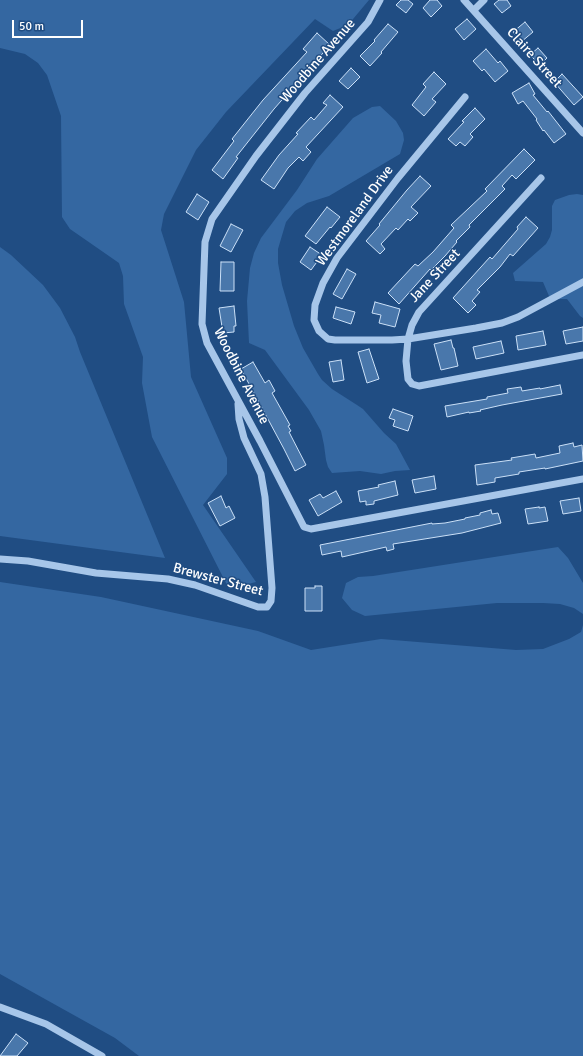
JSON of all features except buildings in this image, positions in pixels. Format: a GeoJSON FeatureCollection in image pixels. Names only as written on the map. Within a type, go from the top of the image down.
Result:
{"type":"FeatureCollection","features":[{"type":"Feature","properties":{"kind":"street","name":"Woodbine Avenue"},"geometry":{"type":"LineString","coordinates":[[380,0],[368,22],[305,93],[285,118],[256,156],[212,219],[206,242],[202,324],[207,343],[304,527],[311,529],[583,479]]}},
{"type":"Feature","properties":{"kind":"street","name":"Claire Street"},"geometry":{"type":"LineString","coordinates":[[464,0],[583,133]]}},
{"type":"Feature","properties":{"kind":"street"},"geometry":{"type":"LineString","coordinates":[[474,10],[484,0]]}},
{"type":"Feature","properties":{"kind":"street","name":"Westmoreland Drive"},"geometry":{"type":"LineString","coordinates":[[464,97],[398,178],[337,258],[323,283],[315,305],[314,320],[319,331],[328,339],[408,339],[502,323],[518,317],[583,282]]}},
{"type":"Feature","properties":{"kind":"street","name":"Jane Street"},"geometry":{"type":"LineString","coordinates":[[541,178],[419,312],[412,325],[408,339],[406,361],[408,379],[412,384],[419,386],[583,355]]}},
{"type":"Feature","properties":{"kind":"street","name":"Brewster Street"},"geometry":{"type":"LineString","coordinates":[[0,559],[28,561],[96,573],[168,579],[195,585],[258,607],[267,606],[271,601],[272,588],[265,496],[261,474],[244,438],[239,419],[238,402]]}},
{"type":"Feature","properties":{"kind":"street"},"geometry":{"type":"LineString","coordinates":[[0,1007],[46,1024],[102,1056]]}},
{"type":"Feature","properties":{"kind":"shaded area"},"geometry":{"type":"Polygon","coordinates":[[[0,0],[369,0],[348,25],[333,31],[315,19],[226,112],[196,150],[164,214],[161,230],[184,302],[191,377],[227,458],[227,474],[203,505],[256,582],[229,589],[152,437],[142,383],[143,357],[124,304],[123,276],[119,263],[70,229],[62,217],[61,116],[47,75],[38,63],[25,54],[0,48],[0,0]]]}},
{"type":"Feature","properties":{"kind":"shaded area"},"geometry":{"type":"Polygon","coordinates":[[[380,106],[396,121],[403,133],[404,140],[400,154],[329,196],[307,203],[295,211],[286,222],[278,249],[278,263],[282,285],[294,326],[303,348],[318,374],[332,389],[363,409],[396,444],[410,470],[381,474],[360,471],[332,473],[326,460],[321,431],[309,410],[265,350],[249,343],[247,301],[250,268],[254,253],[261,238],[297,190],[317,159],[353,118],[372,107],[380,106]]]}},
{"type":"Feature","properties":{"kind":"shaded area"},"geometry":{"type":"Polygon","coordinates":[[[577,194],[583,195],[583,318],[567,299],[557,299],[549,296],[543,282],[515,281],[513,273],[546,244],[552,230],[552,206],[555,200],[577,194]]]}},
{"type":"Feature","properties":{"kind":"shaded area"},"geometry":{"type":"Polygon","coordinates":[[[0,247],[11,255],[43,285],[60,308],[75,337],[165,558],[0,536],[0,247]]]}},
{"type":"Feature","properties":{"kind":"shaded area"},"geometry":{"type":"Polygon","coordinates":[[[558,547],[568,558],[583,583],[583,614],[574,608],[560,604],[497,603],[365,616],[352,610],[342,598],[346,583],[358,577],[373,576],[558,547]]]}},
{"type":"Feature","properties":{"kind":"shaded area"},"geometry":{"type":"Polygon","coordinates":[[[0,582],[101,597],[258,631],[311,650],[381,639],[516,650],[543,649],[569,639],[581,632],[583,625],[583,1056],[139,1056],[115,1038],[0,974],[0,582]]]}}]}
